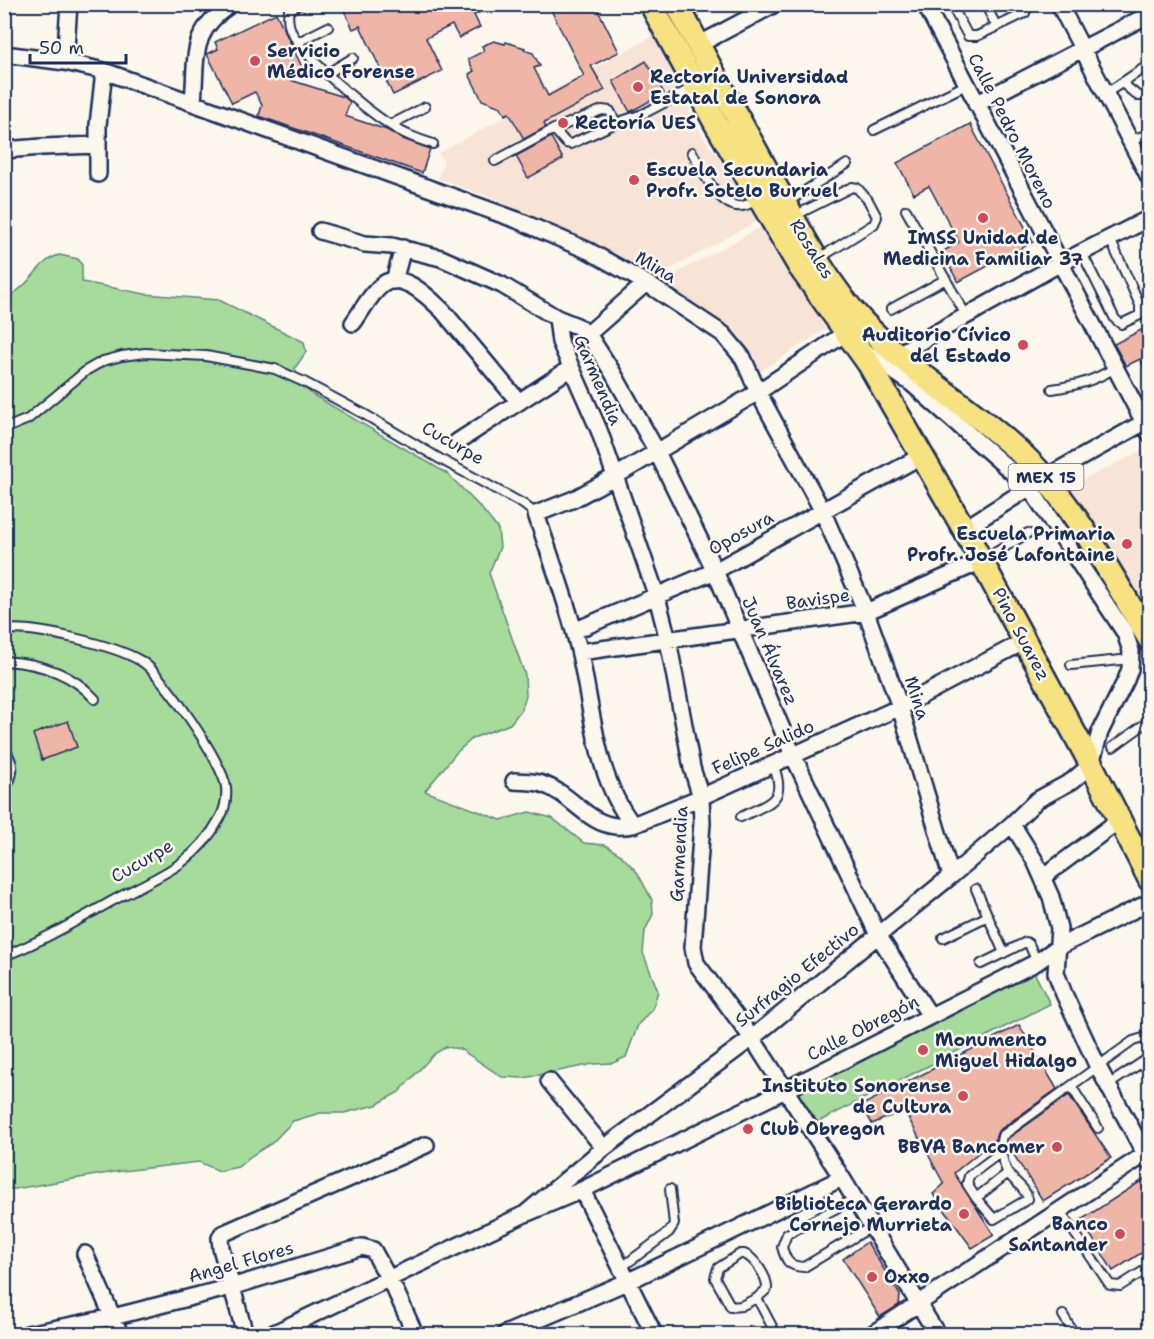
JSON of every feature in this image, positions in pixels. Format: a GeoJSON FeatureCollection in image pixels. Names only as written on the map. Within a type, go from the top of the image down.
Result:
{"type":"FeatureCollection","features":[{"type":"Feature","properties":{"kind":"main road","name":"Rosales"},"geometry":{"type":"LineString","coordinates":[[651,4],[799,266],[855,334],[886,366]]}},
{"type":"Feature","properties":{"kind":"main road","name":"Rosales"},"geometry":{"type":"LineString","coordinates":[[677,4],[817,259],[855,334]]}},
{"type":"Feature","properties":{"kind":"main road","name":"Pino Suarez"},"geometry":{"type":"LineString","coordinates":[[855,334],[886,366],[921,456],[1025,640],[1149,880]]}},
{"type":"Feature","properties":{"kind":"main road","name":"MEX 15"},"geometry":{"type":"LineString","coordinates":[[886,366],[996,431],[1105,565],[1149,640]]}},
{"type":"Feature","properties":{"kind":"street"},"geometry":{"type":"LineString","coordinates":[[65,62],[69,4]]}},
{"type":"Feature","properties":{"kind":"street"},"geometry":{"type":"LineString","coordinates":[[193,102],[200,37],[210,21],[231,4]]}},
{"type":"Feature","properties":{"kind":"street"},"geometry":{"type":"LineString","coordinates":[[698,45],[775,4]]}},
{"type":"Feature","properties":{"kind":"street","name":"Calle Pedro Moreno"},"geometry":{"type":"LineString","coordinates":[[925,4],[1059,264],[1148,425]]}},
{"type":"Feature","properties":{"kind":"street"},"geometry":{"type":"LineString","coordinates":[[1059,4],[1149,179]]}},
{"type":"Feature","properties":{"kind":"street"},"geometry":{"type":"LineString","coordinates":[[976,105],[1149,14]]}},
{"type":"Feature","properties":{"kind":"street","name":"Mina"},"geometry":{"type":"LineString","coordinates":[[4,54],[65,62],[104,71],[517,220],[589,251],[646,283],[723,334],[743,358],[758,392],[822,510],[866,612],[900,707],[951,876]]}},
{"type":"Feature","properties":{"kind":"street"},"geometry":{"type":"LineString","coordinates":[[98,174],[104,71]]}},
{"type":"Feature","properties":{"kind":"street"},"geometry":{"type":"LineString","coordinates":[[4,150],[98,145]]}},
{"type":"Feature","properties":{"kind":"street"},"geometry":{"type":"LineString","coordinates":[[886,366],[966,315],[1149,218]]}},
{"type":"Feature","properties":{"kind":"street","name":"Juan Álvarez"},"geometry":{"type":"LineString","coordinates":[[320,231],[364,244],[403,248],[441,258],[502,285],[557,322],[577,326],[588,334],[614,373],[656,450],[715,571],[793,755],[878,934],[930,1016]]}},
{"type":"Feature","properties":{"kind":"street"},"geometry":{"type":"LineString","coordinates":[[394,281],[403,248]]}},
{"type":"Feature","properties":{"kind":"street"},"geometry":{"type":"LineString","coordinates":[[353,323],[381,286],[394,281],[415,288],[442,310],[519,402]]}},
{"type":"Feature","properties":{"kind":"street"},"geometry":{"type":"LineString","coordinates":[[588,334],[646,283]]}},
{"type":"Feature","properties":{"kind":"street","name":"Garmendia"},"geometry":{"type":"LineString","coordinates":[[557,322],[560,342],[592,410],[657,597],[668,640],[692,768],[701,797],[702,823],[694,955],[702,971],[752,1038],[842,1178],[937,1335]]}},
{"type":"Feature","properties":{"kind":"street"},"geometry":{"type":"LineString","coordinates":[[633,825],[617,801],[605,769],[580,652],[536,514],[574,499],[614,477],[855,334]]}},
{"type":"Feature","properties":{"kind":"street"},"geometry":{"type":"LineString","coordinates":[[458,442],[572,368]]}},
{"type":"Feature","properties":{"kind":"street"},"geometry":{"type":"LineString","coordinates":[[964,529],[1038,483],[1148,425]]}},
{"type":"Feature","properties":{"kind":"street","name":"Oposura"},"geometry":{"type":"LineString","coordinates":[[574,631],[715,571],[921,456]]}},
{"type":"Feature","properties":{"kind":"street"},"geometry":{"type":"LineString","coordinates":[[1038,483],[1118,619],[1129,642],[1131,659],[1126,680],[1100,732],[1091,764]]}},
{"type":"Feature","properties":{"kind":"street","name":"Bavispe"},"geometry":{"type":"LineString","coordinates":[[580,652],[866,612],[982,561]]}},
{"type":"Feature","properties":{"kind":"street","name":"Felipe Salido"},"geometry":{"type":"LineString","coordinates":[[514,781],[542,784],[556,791],[599,822],[621,827],[633,825],[701,797],[900,707],[1025,640]]}},
{"type":"Feature","properties":{"kind":"street","name":"Surfragio Efectivo"},"geometry":{"type":"LineString","coordinates":[[525,1214],[604,1148],[752,1038],[951,876],[1037,800],[1072,781],[1091,764]]}},
{"type":"Feature","properties":{"kind":"street"},"geometry":{"type":"LineString","coordinates":[[1044,877],[1118,821]]}},
{"type":"Feature","properties":{"kind":"street"},"geometry":{"type":"LineString","coordinates":[[872,1335],[1059,1210],[1148,1156],[1097,1065],[1064,994],[1056,973],[1059,928],[1044,877],[1012,824]]}},
{"type":"Feature","properties":{"kind":"street","name":"Calle Obregón"},"geometry":{"type":"LineString","coordinates":[[525,1214],[582,1190],[785,1090],[1149,902]]}},
{"type":"Feature","properties":{"kind":"street"},"geometry":{"type":"LineString","coordinates":[[549,1081],[604,1148]]}},
{"type":"Feature","properties":{"kind":"street"},"geometry":{"type":"LineString","coordinates":[[245,1335],[221,1248],[222,1234],[426,1145]]}},
{"type":"Feature","properties":{"kind":"street"},"geometry":{"type":"LineString","coordinates":[[505,1335],[629,1281],[842,1178]]}},
{"type":"Feature","properties":{"kind":"street"},"geometry":{"type":"LineString","coordinates":[[582,1190],[629,1281],[652,1334]]}},
{"type":"Feature","properties":{"kind":"street"},"geometry":{"type":"LineString","coordinates":[[272,1335],[525,1214]]}},
{"type":"Feature","properties":{"kind":"street","name":"Angel Flores"},"geometry":{"type":"LineString","coordinates":[[27,1335],[112,1317],[231,1287],[362,1247],[373,1250],[415,1335]]}},
{"type":"Feature","properties":{"kind":"street"},"geometry":{"type":"LineString","coordinates":[[85,1254],[120,1335]]}},
{"type":"Feature","properties":{"kind":"lane"},"geometry":{"type":"LineString","coordinates":[[300,4],[289,10],[287,19],[291,32],[305,52],[390,125],[433,144]]}},
{"type":"Feature","properties":{"kind":"lane"},"geometry":{"type":"LineString","coordinates":[[951,4],[968,36],[977,36],[997,27],[1025,12],[1028,4]]}},
{"type":"Feature","properties":{"kind":"lane"},"geometry":{"type":"LineString","coordinates":[[985,4],[997,27]]}},
{"type":"Feature","properties":{"kind":"lane"},"geometry":{"type":"LineString","coordinates":[[298,42],[328,27]]}},
{"type":"Feature","properties":{"kind":"lane"},"geometry":{"type":"LineString","coordinates":[[328,73],[353,58]]}},
{"type":"Feature","properties":{"kind":"lane"},"geometry":{"type":"LineString","coordinates":[[1105,94],[1149,64]]}},
{"type":"Feature","properties":{"kind":"lane"},"geometry":{"type":"LineString","coordinates":[[1122,83],[1138,96],[1149,96]]}},
{"type":"Feature","properties":{"kind":"lane"},"geometry":{"type":"LineString","coordinates":[[874,130],[966,85]]}},
{"type":"Feature","properties":{"kind":"lane"},"geometry":{"type":"LineString","coordinates":[[554,129],[566,143],[571,144],[616,123],[643,114],[696,86]]}},
{"type":"Feature","properties":{"kind":"lane"},"geometry":{"type":"LineString","coordinates":[[390,125],[426,107]]}},
{"type":"Feature","properties":{"kind":"lane"},"geometry":{"type":"LineString","coordinates":[[495,161],[554,129],[606,109],[610,111],[616,123]]}},
{"type":"Feature","properties":{"kind":"lane"},"geometry":{"type":"LineString","coordinates":[[1129,140],[1149,134]]}},
{"type":"Feature","properties":{"kind":"lane"},"geometry":{"type":"LineString","coordinates":[[692,152],[714,190],[725,201],[737,207],[760,199]]}},
{"type":"Feature","properties":{"kind":"lane"},"geometry":{"type":"LineString","coordinates":[[789,210],[847,164]]}},
{"type":"Feature","properties":{"kind":"lane"},"geometry":{"type":"LineString","coordinates":[[789,210],[852,187],[857,188],[868,200],[877,217],[874,224],[817,259]]}},
{"type":"Feature","properties":{"kind":"lane"},"geometry":{"type":"LineString","coordinates":[[906,210],[966,315]]}},
{"type":"Feature","properties":{"kind":"lane"},"geometry":{"type":"LineString","coordinates":[[1082,253],[1115,319],[1121,324],[1140,315],[1140,305],[1110,239]]}},
{"type":"Feature","properties":{"kind":"lane"},"geometry":{"type":"LineString","coordinates":[[891,309],[946,279]]}},
{"type":"Feature","properties":{"kind":"lane","name":"Cucurpe"},"geometry":{"type":"LineString","coordinates":[[4,429],[28,419],[87,370],[103,361],[145,353],[206,356],[275,369],[304,382],[523,504],[536,514]]}},
{"type":"Feature","properties":{"kind":"lane"},"geometry":{"type":"LineString","coordinates":[[1052,389],[1096,380],[1115,368]]}},
{"type":"Feature","properties":{"kind":"lane"},"geometry":{"type":"LineString","coordinates":[[982,561],[1028,533]]}},
{"type":"Feature","properties":{"kind":"lane","name":"Cucurpe"},"geometry":{"type":"LineString","coordinates":[[4,630],[13,628],[60,636],[126,652],[144,662],[159,678],[212,753],[221,770],[226,787],[225,803],[220,818],[210,835],[182,862],[43,939],[4,956]]}},
{"type":"Feature","properties":{"kind":"lane"},"geometry":{"type":"LineString","coordinates":[[1071,665],[1131,659]]}},
{"type":"Feature","properties":{"kind":"lane"},"geometry":{"type":"LineString","coordinates":[[4,661],[56,671],[85,688],[95,699]]}},
{"type":"Feature","properties":{"kind":"lane"},"geometry":{"type":"LineString","coordinates":[[1113,747],[1149,720]]}},
{"type":"Feature","properties":{"kind":"lane"},"geometry":{"type":"LineString","coordinates":[[4,747],[13,767],[12,779],[4,791]]}},
{"type":"Feature","properties":{"kind":"lane"},"geometry":{"type":"LineString","coordinates":[[741,817],[774,800],[780,781],[773,764]]}},
{"type":"Feature","properties":{"kind":"lane"},"geometry":{"type":"LineString","coordinates":[[976,889],[1004,952]]}},
{"type":"Feature","properties":{"kind":"lane"},"geometry":{"type":"LineString","coordinates":[[943,938],[988,916]]}},
{"type":"Feature","properties":{"kind":"lane"},"geometry":{"type":"LineString","coordinates":[[981,964],[1026,942],[1036,962]]}},
{"type":"Feature","properties":{"kind":"lane"},"geometry":{"type":"LineString","coordinates":[[1001,1152],[969,1176],[967,1184],[994,1219],[1028,1199],[1027,1194],[1008,1173],[1001,1152],[1002,1136],[1097,1065],[1139,1038],[1147,1040],[1149,1044]]}},
{"type":"Feature","properties":{"kind":"lane"},"geometry":{"type":"LineString","coordinates":[[1108,1085],[1149,1057]]}},
{"type":"Feature","properties":{"kind":"lane"},"geometry":{"type":"LineString","coordinates":[[1071,1086],[1098,1128]]}},
{"type":"Feature","properties":{"kind":"lane"},"geometry":{"type":"LineString","coordinates":[[976,1198],[1008,1173]]}},
{"type":"Feature","properties":{"kind":"lane"},"geometry":{"type":"LineString","coordinates":[[622,1267],[669,1232],[674,1224],[670,1189]]}},
{"type":"Feature","properties":{"kind":"lane"},"geometry":{"type":"LineString","coordinates":[[854,1199],[787,1234],[782,1247],[786,1259],[794,1267],[804,1267],[872,1227]]}},
{"type":"Feature","properties":{"kind":"lane"},"geometry":{"type":"LineString","coordinates":[[1059,1210],[1110,1285],[1120,1286],[1149,1268]]}},
{"type":"Feature","properties":{"kind":"lane"},"geometry":{"type":"LineString","coordinates":[[740,1254],[749,1255],[767,1283],[767,1289],[757,1298],[741,1306],[731,1306],[715,1278],[718,1268],[740,1254]]}},
{"type":"Feature","properties":{"kind":"lane"},"geometry":{"type":"LineString","coordinates":[[757,1298],[776,1335]]}},
{"type":"Feature","properties":{"kind":"lane"},"geometry":{"type":"LineString","coordinates":[[1063,1315],[1074,1335]]}},
{"type":"Feature","properties":{"kind":"shaded area"},"geometry":{"type":"Polygon","coordinates":[[[653,36],[686,94],[690,114],[710,148],[726,161],[759,220],[658,276],[497,200],[438,178],[444,163],[439,153],[653,36]]]}},
{"type":"Feature","properties":{"kind":"shaded area"},"geometry":{"type":"Polygon","coordinates":[[[763,226],[826,329],[759,372],[739,337],[660,282],[763,226]]]}},
{"type":"Feature","properties":{"kind":"shaded area","name":"Escuela Primaria Profr. José Lafontaine"},"geometry":{"type":"Polygon","coordinates":[[[1143,450],[1150,463],[1149,602],[1144,605],[1068,487],[1143,450]]]}},
{"type":"Feature","properties":{"kind":"green space"},"geometry":{"type":"Polygon","coordinates":[[[59,255],[78,259],[82,265],[82,282],[145,294],[219,300],[304,342],[306,352],[295,368],[301,385],[313,395],[448,474],[498,529],[500,547],[489,573],[525,675],[526,696],[521,710],[510,724],[473,738],[456,753],[425,791],[501,820],[529,812],[552,818],[584,843],[605,845],[621,855],[637,872],[652,900],[653,914],[645,931],[643,953],[658,991],[653,1008],[638,1025],[626,1057],[613,1063],[593,1064],[524,1078],[502,1077],[460,1049],[446,1047],[434,1054],[399,1092],[376,1105],[344,1113],[320,1113],[293,1121],[272,1143],[238,1167],[219,1171],[199,1162],[114,1172],[15,1189],[5,1188],[5,299],[23,286],[44,263],[59,255]]]}},
{"type":"Feature","properties":{"kind":"green space"},"geometry":{"type":"Polygon","coordinates":[[[1034,972],[1050,1004],[812,1125],[796,1093],[1034,972]]]}},
{"type":"Feature","properties":{"kind":"building"},"geometry":{"type":"Polygon","coordinates":[[[341,4],[495,4],[474,15],[480,27],[459,38],[452,25],[426,38],[442,71],[393,95],[360,26],[353,29],[341,4]]]}},
{"type":"Feature","properties":{"kind":"building"},"geometry":{"type":"Polygon","coordinates":[[[548,4],[595,4],[619,52],[591,66],[605,90],[544,123],[546,127],[524,139],[509,113],[505,115],[501,107],[482,100],[469,74],[474,71],[468,59],[484,51],[482,46],[494,41],[525,48],[524,50],[533,53],[540,66],[534,68],[548,96],[584,76],[548,4]]]}},
{"type":"Feature","properties":{"kind":"building"},"geometry":{"type":"Polygon","coordinates":[[[276,13],[303,69],[284,78],[344,97],[350,102],[345,116],[387,130],[430,149],[422,173],[259,116],[262,105],[255,92],[232,103],[207,54],[218,49],[215,42],[276,13]]]}},
{"type":"Feature","properties":{"kind":"building","name":"Rectoría Universidad Estatal de Sonora"},"geometry":{"type":"Polygon","coordinates":[[[646,61],[664,93],[630,112],[613,81],[646,61]]]}},
{"type":"Feature","properties":{"kind":"building","name":"IMSS Unidad de Medicina Familiar 37"},"geometry":{"type":"Polygon","coordinates":[[[970,124],[1033,242],[958,282],[942,252],[959,242],[929,186],[914,194],[897,163],[970,124]]]}},
{"type":"Feature","properties":{"kind":"building"},"geometry":{"type":"Polygon","coordinates":[[[551,137],[563,159],[528,178],[516,156],[551,137]]]}},
{"type":"Feature","properties":{"kind":"building"},"geometry":{"type":"Polygon","coordinates":[[[1149,326],[1149,376],[1140,359],[1126,366],[1114,344],[1149,326]]]}},
{"type":"Feature","properties":{"kind":"building"},"geometry":{"type":"Polygon","coordinates":[[[68,721],[77,747],[42,760],[33,734],[68,721]]]}},
{"type":"Feature","properties":{"kind":"building","name":"Instituto Sonorense de Cultura"},"geometry":{"type":"Polygon","coordinates":[[[1019,1025],[1057,1089],[998,1131],[995,1139],[954,1173],[994,1235],[972,1248],[933,1194],[944,1184],[904,1110],[872,1124],[862,1105],[1019,1025]]]}},
{"type":"Feature","properties":{"kind":"building","name":"BBVA Bancomer"},"geometry":{"type":"Polygon","coordinates":[[[1069,1095],[1111,1158],[1043,1201],[1007,1144],[1007,1139],[1069,1095]]]}},
{"type":"Feature","properties":{"kind":"building","name":"Banco Santander"},"geometry":{"type":"Polygon","coordinates":[[[1149,1176],[1149,1248],[1113,1271],[1081,1220],[1149,1176]]]}},
{"type":"Feature","properties":{"kind":"building","name":"Oxxo"},"geometry":{"type":"Polygon","coordinates":[[[867,1242],[900,1295],[899,1305],[880,1317],[843,1259],[867,1242]]]}},
{"type":"Feature","properties":{"kind":"place","name":"Servicio Médico Forense"},"geometry":{"type":"Point","coordinates":[255,61]}},
{"type":"Feature","properties":{"kind":"place","name":"Rectoría Universidad Estatal de Sonora"},"geometry":{"type":"Point","coordinates":[638,87]}},
{"type":"Feature","properties":{"kind":"place","name":"Rectoría UES"},"geometry":{"type":"Point","coordinates":[563,123]}},
{"type":"Feature","properties":{"kind":"place","name":"Escuela Secundaria Profr. Sotelo Burruel"},"geometry":{"type":"Point","coordinates":[634,180]}},
{"type":"Feature","properties":{"kind":"place","name":"IMSS Unidad de Medicina Familiar 37"},"geometry":{"type":"Point","coordinates":[983,218]}},
{"type":"Feature","properties":{"kind":"place","name":"Auditorio Cívico del Estado"},"geometry":{"type":"Point","coordinates":[1023,345]}},
{"type":"Feature","properties":{"kind":"place","name":"Escuela Primaria Profr. José Lafontaine"},"geometry":{"type":"Point","coordinates":[1127,544]}},
{"type":"Feature","properties":{"kind":"place","name":"Monumento Miguel Hidalgo"},"geometry":{"type":"Point","coordinates":[923,1050]}},
{"type":"Feature","properties":{"kind":"place","name":"Instituto Sonorense de Cultura"},"geometry":{"type":"Point","coordinates":[963,1096]}},
{"type":"Feature","properties":{"kind":"place","name":"Club Obregon"},"geometry":{"type":"Point","coordinates":[748,1129]}},
{"type":"Feature","properties":{"kind":"place","name":"BBVA Bancomer"},"geometry":{"type":"Point","coordinates":[1057,1147]}},
{"type":"Feature","properties":{"kind":"place","name":"Biblioteca Gerardo Cornejo Murrieta"},"geometry":{"type":"Point","coordinates":[964,1214]}},
{"type":"Feature","properties":{"kind":"place","name":"Banco Santander"},"geometry":{"type":"Point","coordinates":[1120,1234]}},
{"type":"Feature","properties":{"kind":"place","name":"Oxxo"},"geometry":{"type":"Point","coordinates":[872,1277]}}]}
